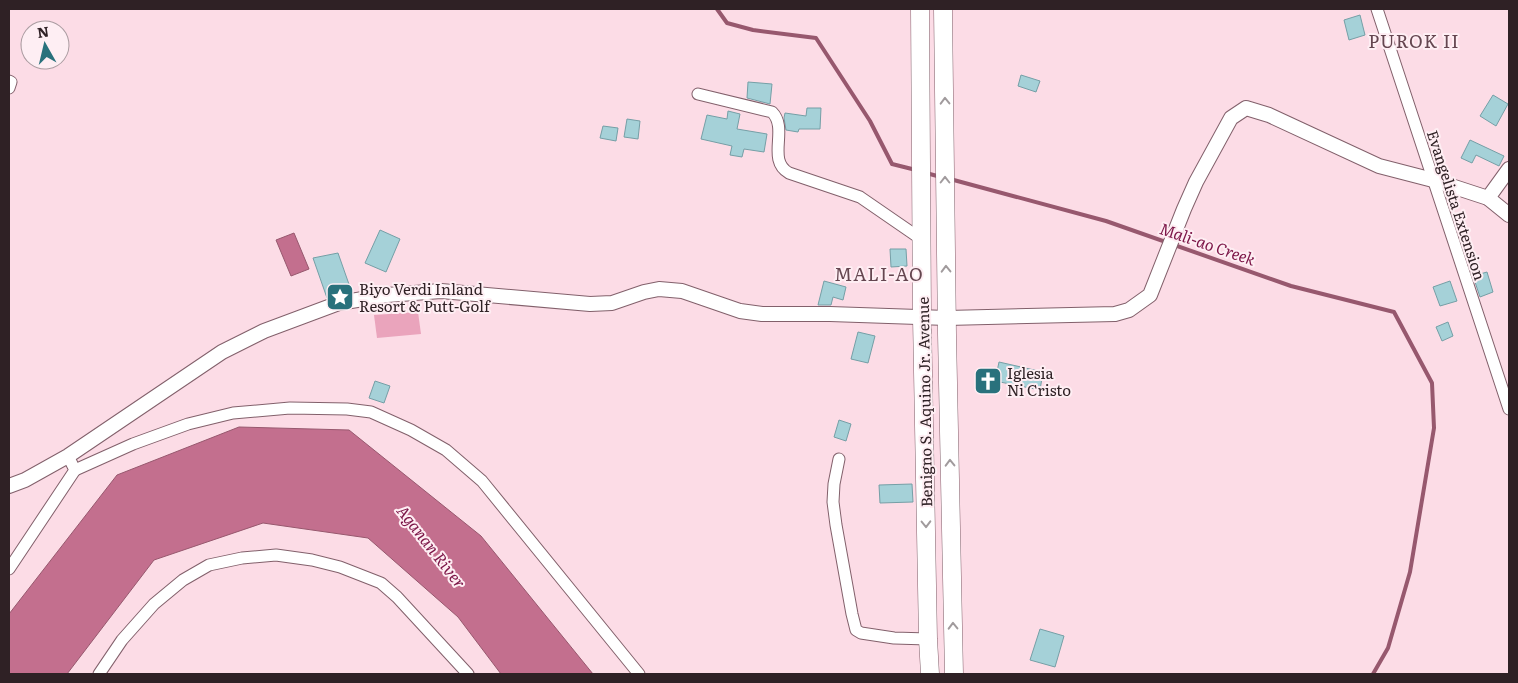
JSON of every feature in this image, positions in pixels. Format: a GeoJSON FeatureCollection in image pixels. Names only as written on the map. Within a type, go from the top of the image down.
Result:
{"type":"FeatureCollection","features":[{"type":"Feature","properties":{"kind":"main road","name":"Benigno S. Aquino Jr. Avenue"},"geometry":{"type":"LineString","coordinates":[[920,9],[922,318],[930,674]]}},
{"type":"Feature","properties":{"kind":"main road","name":"Benigno S. Aquino Jr. Avenue"},"geometry":{"type":"LineString","coordinates":[[944,9],[945,210],[954,674]]}},
{"type":"Feature","properties":{"kind":"street","name":"Evangelista Extension"},"geometry":{"type":"LineString","coordinates":[[1377,9],[1509,410]]}},
{"type":"Feature","properties":{"kind":"street"},"geometry":{"type":"LineString","coordinates":[[9,81],[11,82],[9,88]]}},
{"type":"Feature","properties":{"kind":"street"},"geometry":{"type":"LineString","coordinates":[[698,94],[772,112],[777,118],[778,159],[783,170],[860,197],[921,239]]}},
{"type":"Feature","properties":{"kind":"street"},"geometry":{"type":"LineString","coordinates":[[9,486],[25,480],[68,456],[222,352],[264,331],[339,303],[377,297],[441,291],[590,304],[612,303],[659,289],[682,291],[740,311],[762,314],[947,318],[1116,314],[1129,310],[1150,295],[1196,182],[1231,118],[1246,108],[1269,116],[1379,166],[1433,180],[1488,198],[1509,214]]}},
{"type":"Feature","properties":{"kind":"street"},"geometry":{"type":"LineString","coordinates":[[1488,198],[1509,169]]}},
{"type":"Feature","properties":{"kind":"street"},"geometry":{"type":"LineString","coordinates":[[9,569],[75,470],[133,444],[188,424],[233,413],[290,408],[347,409],[370,412],[411,430],[446,450],[482,481],[639,674]]}},
{"type":"Feature","properties":{"kind":"street"},"geometry":{"type":"LineString","coordinates":[[68,456],[75,470]]}},
{"type":"Feature","properties":{"kind":"street"},"geometry":{"type":"LineString","coordinates":[[839,459],[833,502],[856,630],[861,633],[894,638],[928,639]]}},
{"type":"Feature","properties":{"kind":"street"},"geometry":{"type":"LineString","coordinates":[[99,674],[122,640],[147,611],[183,580],[209,565],[242,558],[276,555],[312,560],[340,567],[381,583],[397,597],[468,674]]}},
{"type":"Feature","properties":{"kind":"shaded area"},"geometry":{"type":"Polygon","coordinates":[[[418,312],[421,334],[377,338],[374,315],[418,312]]]}},
{"type":"Feature","properties":{"kind":"water"},"geometry":{"type":"Polygon","coordinates":[[[294,233],[309,269],[291,276],[276,240],[294,233]]]}},
{"type":"Feature","properties":{"kind":"water","name":"Aganan River"},"geometry":{"type":"Polygon","coordinates":[[[239,427],[349,430],[481,536],[593,674],[501,674],[458,617],[368,538],[263,523],[154,560],[67,674],[9,674],[9,614],[117,475],[239,427]]]}},
{"type":"Feature","properties":{"kind":"building"},"geometry":{"type":"Polygon","coordinates":[[[1360,15],[1365,35],[1349,40],[1344,20],[1360,15]]]}},
{"type":"Feature","properties":{"kind":"building"},"geometry":{"type":"Polygon","coordinates":[[[1021,75],[1040,81],[1036,92],[1018,86],[1021,75]]]}},
{"type":"Feature","properties":{"kind":"building"},"geometry":{"type":"Polygon","coordinates":[[[748,82],[772,84],[770,104],[747,98],[748,82]]]}},
{"type":"Feature","properties":{"kind":"building"},"geometry":{"type":"Polygon","coordinates":[[[1493,95],[1508,104],[1496,126],[1480,116],[1493,95]]]}},
{"type":"Feature","properties":{"kind":"building"},"geometry":{"type":"Polygon","coordinates":[[[807,108],[821,108],[820,129],[799,129],[798,132],[786,130],[785,113],[806,116],[807,108]]]}},
{"type":"Feature","properties":{"kind":"building"},"geometry":{"type":"Polygon","coordinates":[[[728,111],[740,114],[737,129],[767,134],[764,152],[744,149],[742,157],[730,155],[732,146],[701,139],[707,115],[727,119],[728,111]]]}},
{"type":"Feature","properties":{"kind":"building"},"geometry":{"type":"Polygon","coordinates":[[[627,119],[640,121],[638,139],[624,137],[627,119]]]}},
{"type":"Feature","properties":{"kind":"building"},"geometry":{"type":"Polygon","coordinates":[[[603,126],[618,128],[616,141],[600,138],[603,126]]]}},
{"type":"Feature","properties":{"kind":"building"},"geometry":{"type":"Polygon","coordinates":[[[1470,140],[1504,156],[1499,166],[1476,155],[1472,163],[1461,158],[1470,140]]]}},
{"type":"Feature","properties":{"kind":"building"},"geometry":{"type":"Polygon","coordinates":[[[380,230],[400,239],[386,272],[365,263],[380,230]]]}},
{"type":"Feature","properties":{"kind":"building"},"geometry":{"type":"Polygon","coordinates":[[[890,249],[906,249],[907,266],[891,267],[890,249]]]}},
{"type":"Feature","properties":{"kind":"building"},"geometry":{"type":"Polygon","coordinates":[[[338,253],[351,290],[327,298],[313,258],[338,253]]]}},
{"type":"Feature","properties":{"kind":"building"},"geometry":{"type":"Polygon","coordinates":[[[1487,272],[1493,292],[1480,297],[1473,276],[1487,272]]]}},
{"type":"Feature","properties":{"kind":"building"},"geometry":{"type":"Polygon","coordinates":[[[824,281],[846,287],[843,300],[833,297],[831,305],[818,305],[824,281]]]}},
{"type":"Feature","properties":{"kind":"building"},"geometry":{"type":"Polygon","coordinates":[[[1450,281],[1457,301],[1440,306],[1433,287],[1450,281]]]}},
{"type":"Feature","properties":{"kind":"building"},"geometry":{"type":"Polygon","coordinates":[[[1448,322],[1453,336],[1442,341],[1436,327],[1448,322]]]}},
{"type":"Feature","properties":{"kind":"building"},"geometry":{"type":"Polygon","coordinates":[[[858,332],[875,336],[868,363],[851,359],[858,332]]]}},
{"type":"Feature","properties":{"kind":"building"},"geometry":{"type":"Polygon","coordinates":[[[999,362],[1043,372],[1040,390],[995,381],[999,362]]]}},
{"type":"Feature","properties":{"kind":"building"},"geometry":{"type":"Polygon","coordinates":[[[375,381],[390,386],[384,403],[369,398],[375,381]]]}},
{"type":"Feature","properties":{"kind":"building"},"geometry":{"type":"Polygon","coordinates":[[[839,420],[851,424],[846,441],[834,437],[839,420]]]}},
{"type":"Feature","properties":{"kind":"building"},"geometry":{"type":"Polygon","coordinates":[[[912,484],[913,502],[880,503],[879,485],[912,484]]]}},
{"type":"Feature","properties":{"kind":"building"},"geometry":{"type":"Polygon","coordinates":[[[1040,629],[1064,636],[1055,667],[1030,660],[1040,629]]]}},
{"type":"Feature","properties":{"kind":"waterway","name":"Mali-ao Creek"},"geometry":{"type":"LineString","coordinates":[[717,9],[727,23],[753,30],[816,38],[870,121],[892,164],[916,170]]}},
{"type":"Feature","properties":{"kind":"waterway","name":"Mali-ao Creek"},"geometry":{"type":"LineString","coordinates":[[926,173],[941,177]]}},
{"type":"Feature","properties":{"kind":"waterway","name":"Mali-ao Creek"},"geometry":{"type":"LineString","coordinates":[[950,179],[1106,221],[1291,286],[1394,312],[1432,383],[1434,428],[1410,572],[1388,648],[1373,674]]}},
{"type":"Feature","properties":{"kind":"place","name":"Biyo Verdi Inland Resort & Putt-Golf"},"geometry":{"type":"Point","coordinates":[340,297]}},
{"type":"Feature","properties":{"kind":"place","name":"Iglesia Ni Cristo"},"geometry":{"type":"Point","coordinates":[988,381]}},
{"type":"Feature","properties":{"kind":"district","name":"PUROK II"},"geometry":{"type":"Point","coordinates":[1414,40]}},
{"type":"Feature","properties":{"kind":"district","name":"MALI-AO"},"geometry":{"type":"Point","coordinates":[879,273]}}]}
